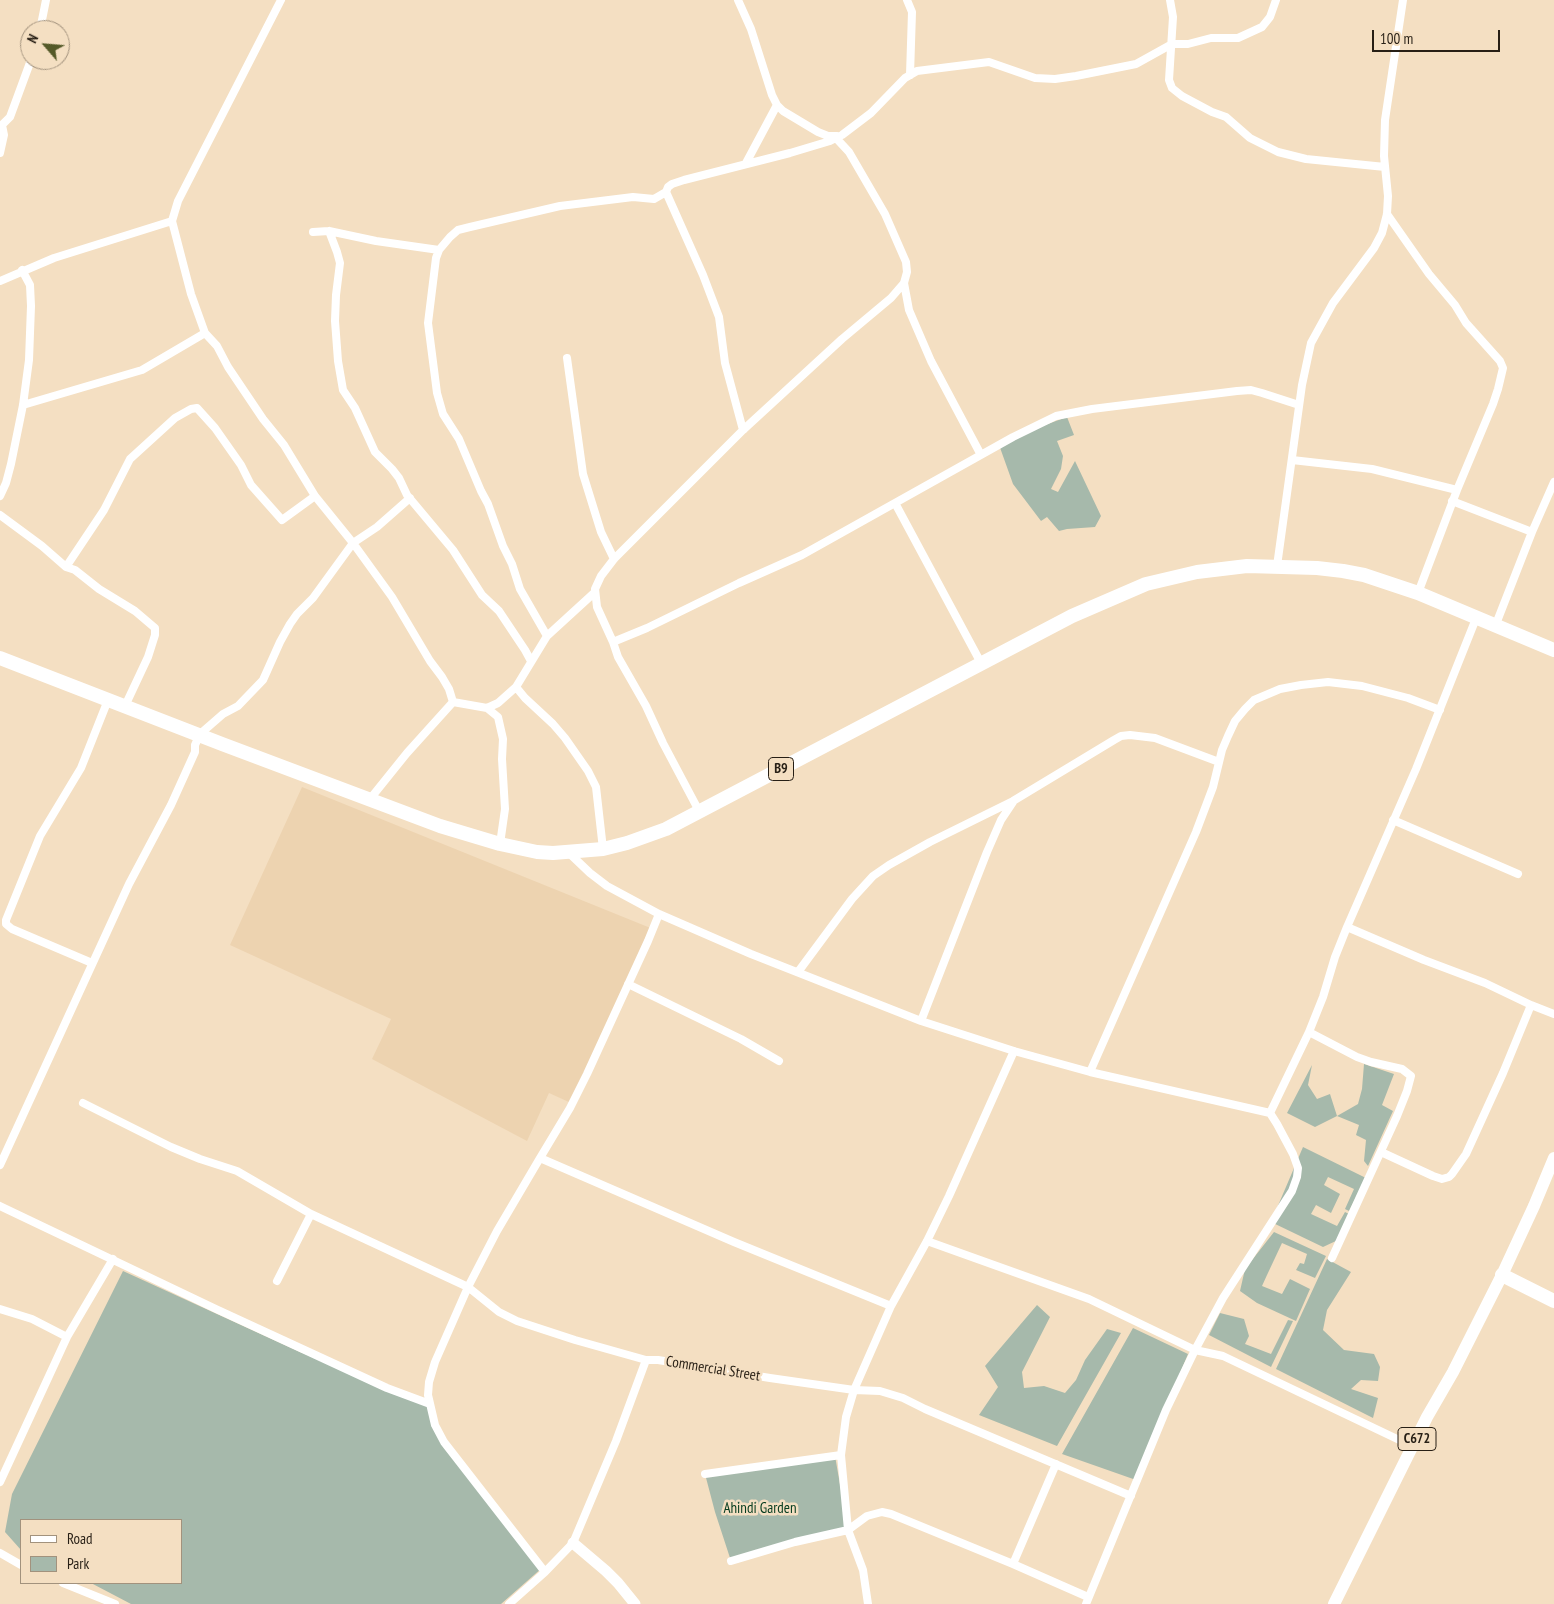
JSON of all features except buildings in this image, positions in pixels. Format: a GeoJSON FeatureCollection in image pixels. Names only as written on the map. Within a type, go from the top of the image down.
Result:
{"type":"FeatureCollection","features":[{"type":"Feature","properties":{"kind":"highway","name":"B9"},"geometry":{"type":"LineString","coordinates":[[0,658],[440,826],[500,844],[537,852],[568,852],[602,849],[649,835],[699,811],[1072,616],[1146,584],[1216,569],[1277,566],[1343,571],[1364,575],[1477,616],[1554,650]]}},
{"type":"Feature","properties":{"kind":"highway"},"geometry":{"type":"LineString","coordinates":[[1502,1275],[1554,1301]]}},
{"type":"Feature","properties":{"kind":"main road","name":"C672"},"geometry":{"type":"LineString","coordinates":[[1334,1604],[1502,1275],[1554,1158]]}},
{"type":"Feature","properties":{"kind":"main road"},"geometry":{"type":"LineString","coordinates":[[573,1543],[606,1571],[634,1604]]}},
{"type":"Feature","properties":{"kind":"street"},"geometry":{"type":"LineString","coordinates":[[42,20],[46,0]]}},
{"type":"Feature","properties":{"kind":"street"},"geometry":{"type":"LineString","coordinates":[[281,0],[178,201],[172,221],[186,279],[206,333],[217,346],[228,367],[263,419],[284,445],[315,496],[353,543],[392,597],[449,689],[453,702]]}},
{"type":"Feature","properties":{"kind":"street"},"geometry":{"type":"LineString","coordinates":[[738,0],[751,29],[777,105],[783,112],[818,132],[828,136],[839,137]]}},
{"type":"Feature","properties":{"kind":"street"},"geometry":{"type":"LineString","coordinates":[[907,0],[912,12],[910,75]]}},
{"type":"Feature","properties":{"kind":"street"},"geometry":{"type":"LineString","coordinates":[[1170,0],[1173,17],[1168,73],[1172,88],[1192,103],[1226,118],[1258,142],[1289,156],[1385,167]]}},
{"type":"Feature","properties":{"kind":"street"},"geometry":{"type":"LineString","coordinates":[[547,636],[520,589],[488,504],[459,439],[443,414],[437,393],[428,322],[438,250],[450,236],[458,230],[570,205],[633,196],[654,199],[666,192],[672,184],[746,163],[790,153],[839,137],[871,112],[910,75],[917,71],[989,62],[1035,78],[1055,79],[1076,76],[1136,64],[1172,44],[1188,44],[1211,38],[1238,38],[1262,26],[1270,17],[1276,0]]}},
{"type":"Feature","properties":{"kind":"street"},"geometry":{"type":"LineString","coordinates":[[1277,566],[1299,405],[1311,343],[1333,303],[1374,248],[1382,233],[1387,214],[1385,120],[1403,0]]}},
{"type":"Feature","properties":{"kind":"street"},"geometry":{"type":"LineString","coordinates":[[0,153],[4,135],[2,124],[10,117],[27,70]]}},
{"type":"Feature","properties":{"kind":"street"},"geometry":{"type":"LineString","coordinates":[[746,163],[777,105]]}},
{"type":"Feature","properties":{"kind":"street"},"geometry":{"type":"LineString","coordinates":[[487,708],[498,704],[516,687],[547,636],[594,593],[602,576],[614,559],[743,430],[842,339],[891,298],[904,283],[907,272],[906,262],[885,214],[839,137]]}},
{"type":"Feature","properties":{"kind":"street"},"geometry":{"type":"LineString","coordinates":[[666,192],[703,275],[719,317],[725,363],[743,430]]}},
{"type":"Feature","properties":{"kind":"street"},"geometry":{"type":"LineString","coordinates":[[1387,214],[1429,274],[1454,304],[1466,323],[1500,361],[1503,368],[1496,396],[1452,502],[1418,593]]}},
{"type":"Feature","properties":{"kind":"street"},"geometry":{"type":"LineString","coordinates":[[0,281],[22,270],[63,255],[172,221]]}},
{"type":"Feature","properties":{"kind":"street"},"geometry":{"type":"LineString","coordinates":[[312,232],[329,231],[383,242],[438,250]]}},
{"type":"Feature","properties":{"kind":"street"},"geometry":{"type":"LineString","coordinates":[[329,231],[340,263],[335,321],[338,361],[343,390],[355,408],[376,452],[399,478],[410,498],[453,550],[482,595],[499,611],[526,650],[531,661]]}},
{"type":"Feature","properties":{"kind":"street"},"geometry":{"type":"LineString","coordinates":[[0,496],[11,464],[23,405],[29,360],[30,285],[22,270]]}},
{"type":"Feature","properties":{"kind":"street"},"geometry":{"type":"LineString","coordinates":[[904,283],[909,310],[931,361],[980,456]]}},
{"type":"Feature","properties":{"kind":"street"},"geometry":{"type":"LineString","coordinates":[[23,405],[142,370],[206,333]]}},
{"type":"Feature","properties":{"kind":"street"},"geometry":{"type":"LineString","coordinates":[[567,358],[583,474],[601,532],[614,559]]}},
{"type":"Feature","properties":{"kind":"street"},"geometry":{"type":"LineString","coordinates":[[613,642],[802,555],[1046,420],[1092,409],[1244,390],[1262,393],[1299,405]]}},
{"type":"Feature","properties":{"kind":"street"},"geometry":{"type":"LineString","coordinates":[[66,567],[99,518],[130,459],[175,418],[191,409],[197,408],[215,428],[237,458],[251,485],[282,520],[315,496]]}},
{"type":"Feature","properties":{"kind":"street"},"geometry":{"type":"LineString","coordinates":[[1292,460],[1372,469],[1457,490]]}},
{"type":"Feature","properties":{"kind":"street"},"geometry":{"type":"LineString","coordinates":[[1496,624],[1554,482]]}},
{"type":"Feature","properties":{"kind":"street"},"geometry":{"type":"LineString","coordinates":[[0,1165],[129,884],[171,805],[200,734],[223,714],[238,706],[263,680],[290,624],[319,591],[353,543],[378,527],[410,498]]}},
{"type":"Feature","properties":{"kind":"street"},"geometry":{"type":"LineString","coordinates":[[1452,502],[1532,532]]}},
{"type":"Feature","properties":{"kind":"street"},"geometry":{"type":"LineString","coordinates":[[896,503],[981,663]]}},
{"type":"Feature","properties":{"kind":"street"},"geometry":{"type":"LineString","coordinates":[[0,515],[42,546],[66,567],[75,570],[99,589],[135,610],[155,628],[155,635],[148,657],[125,706]]}},
{"type":"Feature","properties":{"kind":"street"},"geometry":{"type":"LineString","coordinates":[[594,593],[597,607],[618,657],[646,706],[699,811]]}},
{"type":"Feature","properties":{"kind":"street"},"geometry":{"type":"LineString","coordinates":[[1270,1113],[1309,1032],[1323,997],[1335,956],[1440,710],[1477,616]]}},
{"type":"Feature","properties":{"kind":"street"},"geometry":{"type":"LineString","coordinates":[[1090,1072],[1188,852],[1213,787],[1219,762],[1235,721],[1244,708],[1254,700],[1280,689],[1301,685],[1342,683],[1382,691],[1440,710]]}},
{"type":"Feature","properties":{"kind":"street"},"geometry":{"type":"LineString","coordinates":[[516,687],[553,724],[588,771],[596,788],[602,849]]}},
{"type":"Feature","properties":{"kind":"street"},"geometry":{"type":"LineString","coordinates":[[92,963],[12,929],[3,922],[40,836],[81,768],[108,700]]}},
{"type":"Feature","properties":{"kind":"street"},"geometry":{"type":"LineString","coordinates":[[453,702],[487,708],[498,717],[503,740],[502,759],[505,809],[500,844]]}},
{"type":"Feature","properties":{"kind":"street"},"geometry":{"type":"LineString","coordinates":[[370,799],[407,753],[453,702]]}},
{"type":"Feature","properties":{"kind":"street"},"geometry":{"type":"LineString","coordinates":[[798,972],[852,899],[873,876],[930,842],[1013,801],[1121,736],[1141,735],[1155,738],[1219,762]]}},
{"type":"Feature","properties":{"kind":"street"},"geometry":{"type":"LineString","coordinates":[[921,1021],[987,852],[1001,820],[1013,801]]}},
{"type":"Feature","properties":{"kind":"street"},"geometry":{"type":"LineString","coordinates":[[1393,820],[1518,874]]}},
{"type":"Feature","properties":{"kind":"street"},"geometry":{"type":"LineString","coordinates":[[568,852],[607,886],[659,914],[921,1021],[1014,1051],[1090,1072],[1270,1113],[1293,1154],[1298,1168],[1292,1191],[1223,1298],[1195,1350],[1166,1410],[1087,1601],[1013,1564],[882,1512],[867,1516],[848,1530],[795,1542],[731,1562]]}},
{"type":"Feature","properties":{"kind":"street"},"geometry":{"type":"LineString","coordinates":[[545,1572],[444,1442],[435,1425],[430,1404],[428,1395],[430,1382],[435,1362],[468,1287],[496,1231],[570,1108],[648,942],[659,914]]}},
{"type":"Feature","properties":{"kind":"street"},"geometry":{"type":"LineString","coordinates":[[1347,928],[1485,983],[1554,1014]]}},
{"type":"Feature","properties":{"kind":"street"},"geometry":{"type":"LineString","coordinates":[[628,984],[742,1039],[779,1061]]}},
{"type":"Feature","properties":{"kind":"street"},"geometry":{"type":"LineString","coordinates":[[1381,1152],[1433,1176],[1449,1177],[1466,1154],[1531,1005]]}},
{"type":"Feature","properties":{"kind":"street"},"geometry":{"type":"LineString","coordinates":[[1309,1032],[1357,1057],[1402,1069],[1411,1076],[1405,1096],[1381,1152],[1332,1258]]}},
{"type":"Feature","properties":{"kind":"street"},"geometry":{"type":"LineString","coordinates":[[868,1604],[863,1570],[848,1530],[840,1455],[846,1417],[854,1390],[891,1306],[927,1241],[964,1164],[1014,1051]]}},
{"type":"Feature","properties":{"kind":"street"},"geometry":{"type":"LineString","coordinates":[[83,1103],[177,1150],[237,1171],[312,1214],[468,1287],[499,1312],[534,1328],[646,1360]]}},
{"type":"Feature","properties":{"kind":"street"},"geometry":{"type":"LineString","coordinates":[[540,1158],[734,1242],[891,1306]]}},
{"type":"Feature","properties":{"kind":"street"},"geometry":{"type":"LineString","coordinates":[[0,1206],[387,1388],[430,1404]]}},
{"type":"Feature","properties":{"kind":"street"},"geometry":{"type":"LineString","coordinates":[[278,1281],[312,1214]]}},
{"type":"Feature","properties":{"kind":"street"},"geometry":{"type":"LineString","coordinates":[[927,1241],[1088,1299],[1195,1350],[1223,1356],[1414,1447]]}},
{"type":"Feature","properties":{"kind":"street"},"geometry":{"type":"LineString","coordinates":[[0,1482],[8,1461],[68,1337],[112,1259]]}},
{"type":"Feature","properties":{"kind":"street"},"geometry":{"type":"LineString","coordinates":[[0,1309],[32,1319],[68,1337]]}},
{"type":"Feature","properties":{"kind":"street","name":"Commercial Street"},"geometry":{"type":"LineString","coordinates":[[573,1543],[616,1441],[646,1360],[854,1390],[880,1391],[903,1398],[1131,1496]]}},
{"type":"Feature","properties":{"kind":"street"},"geometry":{"type":"LineString","coordinates":[[706,1474],[840,1455]]}},
{"type":"Feature","properties":{"kind":"street"},"geometry":{"type":"LineString","coordinates":[[1013,1564],[1056,1464]]}},
{"type":"Feature","properties":{"kind":"street"},"geometry":{"type":"LineString","coordinates":[[509,1604],[545,1572],[573,1543]]}},
{"type":"Feature","properties":{"kind":"street"},"geometry":{"type":"LineString","coordinates":[[0,1553],[20,1564]]}},
{"type":"Feature","properties":{"kind":"street"},"geometry":{"type":"LineString","coordinates":[[65,1584],[115,1604]]}},
{"type":"Feature","properties":{"kind":"shaded area"},"geometry":{"type":"Polygon","coordinates":[[[302,787],[653,929],[571,1103],[549,1093],[527,1141],[372,1059],[391,1019],[230,945],[302,787]]]}},
{"type":"Feature","properties":{"kind":"green space"},"geometry":{"type":"Polygon","coordinates":[[[1067,417],[1074,435],[1057,441],[1063,456],[1061,469],[1051,489],[1058,492],[1075,461],[1101,516],[1095,527],[1059,531],[1047,517],[1041,521],[1013,484],[998,442],[1067,417]]]}},
{"type":"Feature","properties":{"kind":"green space"},"geometry":{"type":"Polygon","coordinates":[[[1364,1064],[1394,1074],[1382,1105],[1393,1111],[1368,1166],[1364,1161],[1366,1140],[1356,1135],[1359,1125],[1337,1116],[1358,1104],[1362,1089],[1364,1064]]]}},
{"type":"Feature","properties":{"kind":"green space"},"geometry":{"type":"Polygon","coordinates":[[[1312,1065],[1308,1085],[1317,1099],[1330,1094],[1337,1116],[1315,1127],[1287,1113],[1312,1065]]]}},
{"type":"Feature","properties":{"kind":"green space"},"geometry":{"type":"Polygon","coordinates":[[[1303,1147],[1366,1178],[1349,1211],[1345,1209],[1354,1189],[1328,1177],[1324,1185],[1340,1194],[1331,1213],[1316,1205],[1311,1214],[1337,1226],[1345,1212],[1349,1214],[1338,1240],[1323,1247],[1271,1222],[1303,1147]]]}},
{"type":"Feature","properties":{"kind":"green space"},"geometry":{"type":"Polygon","coordinates":[[[1274,1232],[1326,1256],[1315,1278],[1296,1270],[1300,1263],[1304,1264],[1307,1254],[1282,1243],[1267,1275],[1262,1286],[1282,1294],[1290,1279],[1310,1289],[1296,1321],[1257,1303],[1240,1291],[1245,1269],[1274,1232]]]}},
{"type":"Feature","properties":{"kind":"green space"},"geometry":{"type":"Polygon","coordinates":[[[1327,1259],[1351,1272],[1327,1310],[1323,1330],[1344,1350],[1374,1354],[1380,1367],[1378,1381],[1361,1380],[1351,1389],[1378,1398],[1373,1418],[1276,1369],[1327,1259]]]}},
{"type":"Feature","properties":{"kind":"green space"},"geometry":{"type":"Polygon","coordinates":[[[123,1271],[300,1352],[430,1404],[444,1448],[542,1568],[501,1604],[131,1604],[93,1584],[182,1584],[182,1519],[20,1519],[20,1549],[5,1532],[12,1494],[123,1271]]]}},
{"type":"Feature","properties":{"kind":"green space"},"geometry":{"type":"Polygon","coordinates":[[[1037,1305],[1050,1317],[1022,1372],[1024,1388],[1044,1386],[1065,1393],[1076,1380],[1085,1360],[1107,1329],[1121,1333],[1057,1446],[979,1415],[998,1387],[985,1366],[1037,1305]]]}},
{"type":"Feature","properties":{"kind":"green space"},"geometry":{"type":"Polygon","coordinates":[[[1220,1313],[1244,1319],[1249,1336],[1245,1344],[1271,1354],[1288,1320],[1293,1321],[1271,1367],[1209,1335],[1220,1313]]]}},
{"type":"Feature","properties":{"kind":"green space"},"geometry":{"type":"Polygon","coordinates":[[[1133,1328],[1188,1354],[1136,1480],[1062,1454],[1133,1328]]]}},
{"type":"Feature","properties":{"kind":"green space","name":"Ahindi Garden"},"geometry":{"type":"Polygon","coordinates":[[[835,1456],[848,1530],[731,1561],[705,1474],[835,1456]]]}}]}
